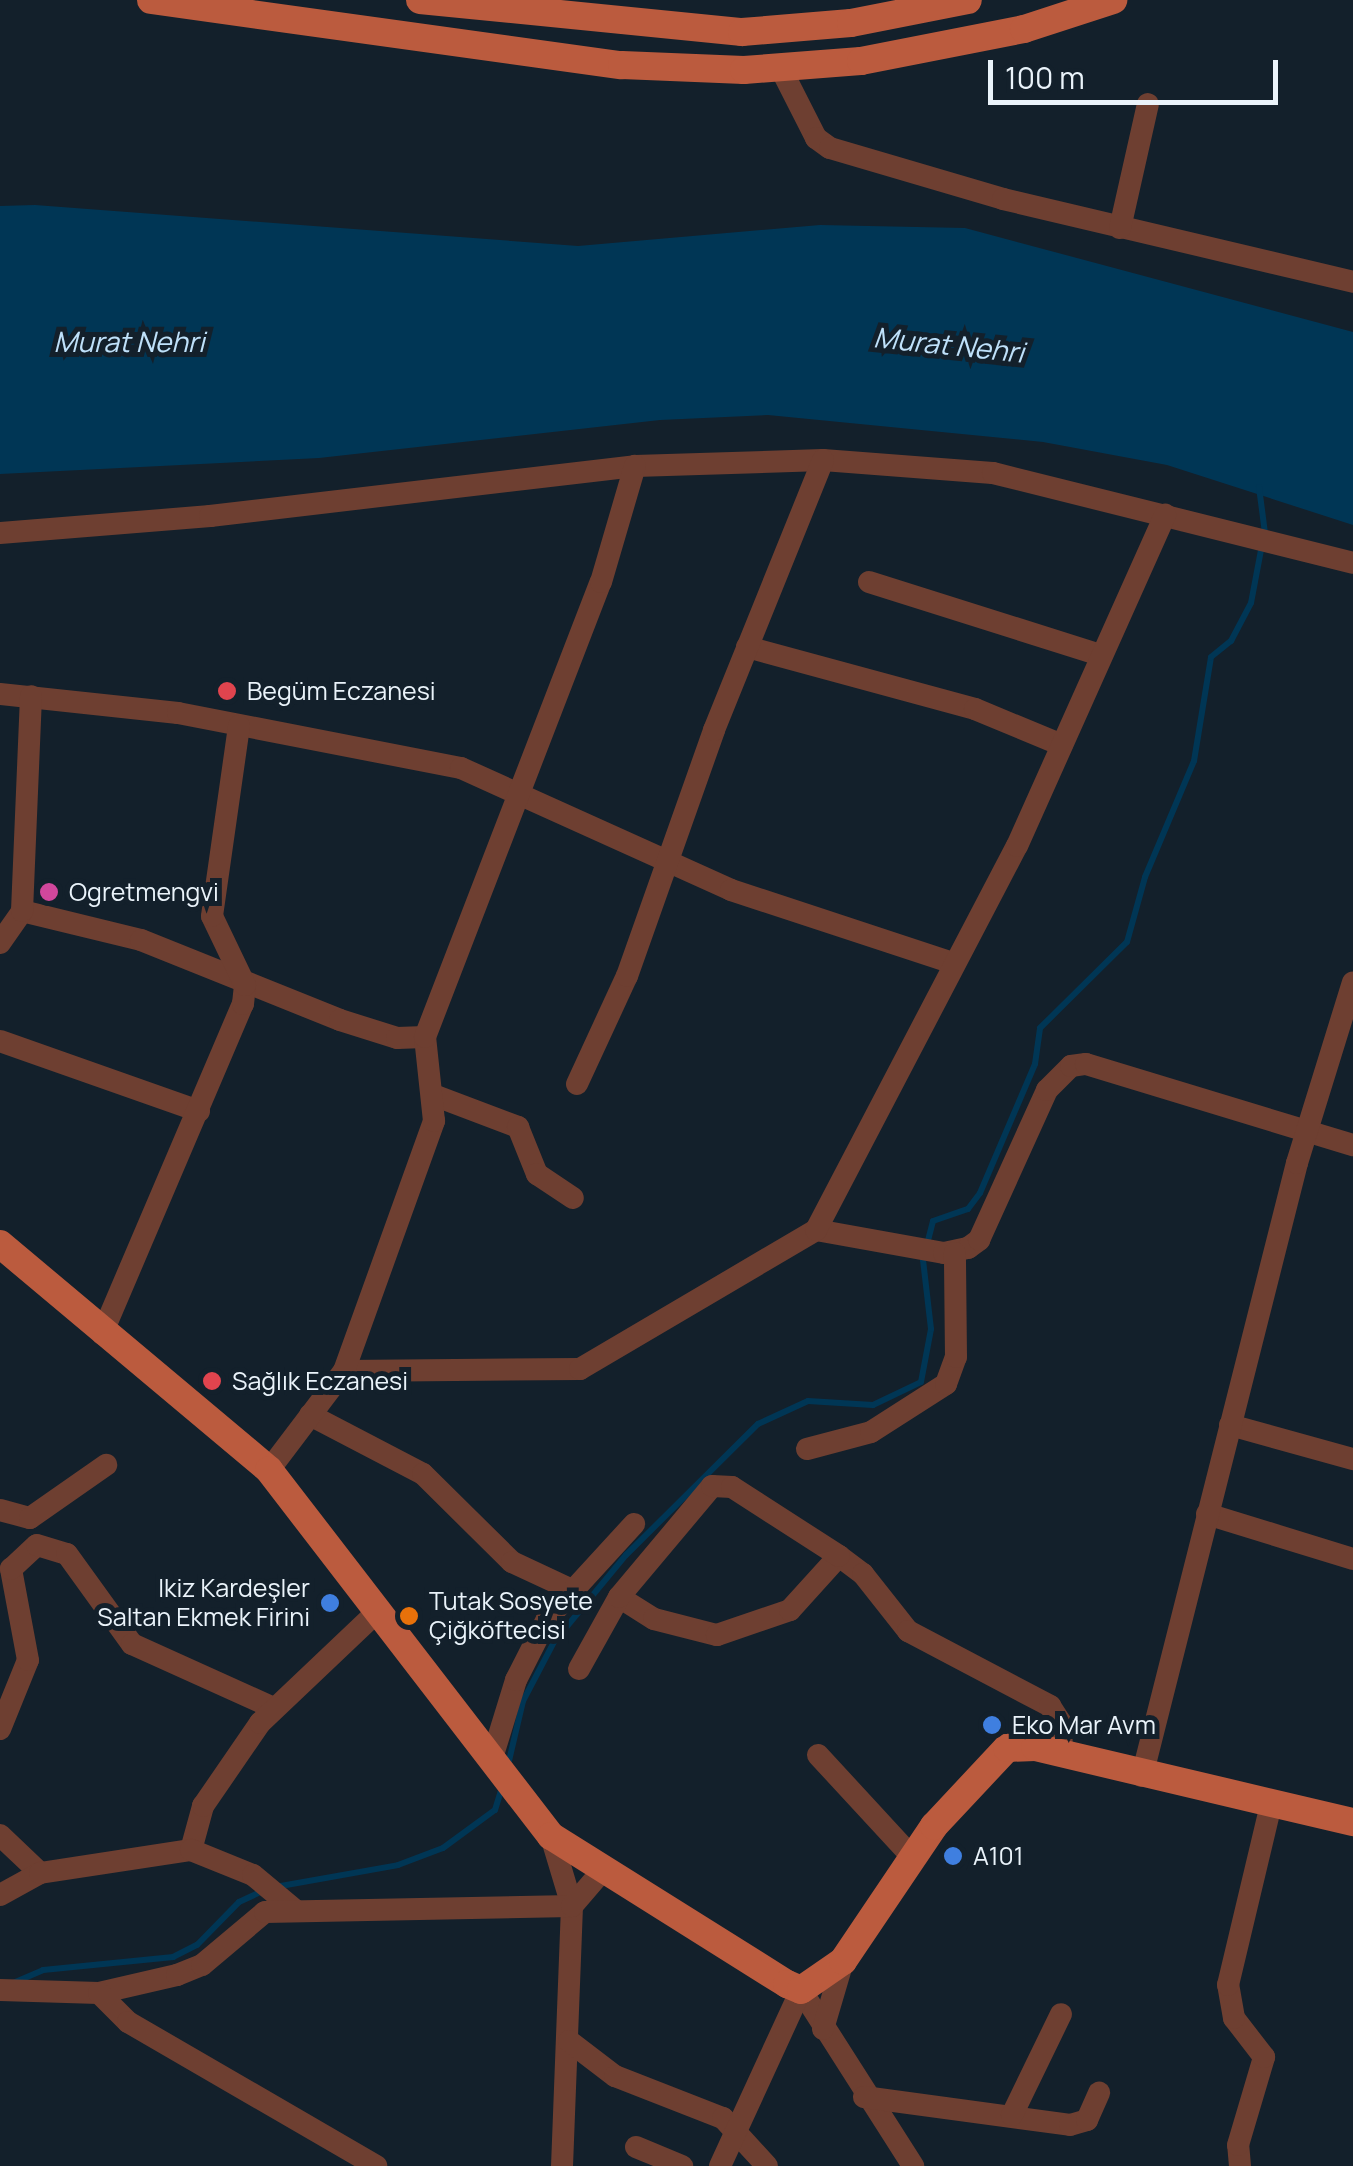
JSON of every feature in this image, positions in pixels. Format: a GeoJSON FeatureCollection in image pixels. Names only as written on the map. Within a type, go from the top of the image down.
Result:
{"type":"FeatureCollection","features":[{"type":"Feature","properties":{"kind":"main road"},"geometry":{"type":"LineString","coordinates":[[151,0],[622,65],[780,67],[861,61],[1024,29],[1113,0]]}},
{"type":"Feature","properties":{"kind":"main road"},"geometry":{"type":"LineString","coordinates":[[420,0],[598,22],[775,29],[848,12],[968,0]]}},
{"type":"Feature","properties":{"kind":"main road"},"geometry":{"type":"LineString","coordinates":[[775,29],[780,67]]}},
{"type":"Feature","properties":{"kind":"main road"},"geometry":{"type":"LineString","coordinates":[[0,1244],[102,1334],[269,1470],[494,1761],[525,1810],[551,1836],[801,1990],[843,1961],[984,1766],[1007,1748],[1062,1755],[1353,1822]]}},
{"type":"Feature","properties":{"kind":"street"},"geometry":{"type":"LineString","coordinates":[[780,67],[816,138],[830,148],[1120,228],[1353,282]]}},
{"type":"Feature","properties":{"kind":"street"},"geometry":{"type":"LineString","coordinates":[[1120,228],[1148,104]]}},
{"type":"Feature","properties":{"kind":"street"},"geometry":{"type":"LineString","coordinates":[[577,1084],[620,993],[747,647],[823,460]]}},
{"type":"Feature","properties":{"kind":"street"},"geometry":{"type":"LineString","coordinates":[[0,533],[210,516],[635,466],[823,460],[993,473],[1353,563]]}},
{"type":"Feature","properties":{"kind":"street"},"geometry":{"type":"LineString","coordinates":[[269,1470],[344,1371],[434,1121],[436,1096],[426,1038],[517,791],[601,582],[635,466]]}},
{"type":"Feature","properties":{"kind":"street"},"geometry":{"type":"LineString","coordinates":[[344,1371],[580,1370],[816,1230],[1062,744],[1098,654],[1165,514]]}},
{"type":"Feature","properties":{"kind":"street"},"geometry":{"type":"LineString","coordinates":[[869,582],[1098,654]]}},
{"type":"Feature","properties":{"kind":"street"},"geometry":{"type":"LineString","coordinates":[[747,647],[975,709],[1062,744]]}},
{"type":"Feature","properties":{"kind":"street"},"geometry":{"type":"LineString","coordinates":[[0,694],[239,726],[462,768],[666,862],[952,963]]}},
{"type":"Feature","properties":{"kind":"street"},"geometry":{"type":"LineString","coordinates":[[0,944],[22,911],[32,696]]}},
{"type":"Feature","properties":{"kind":"street"},"geometry":{"type":"LineString","coordinates":[[185,957],[212,916],[239,726]]}},
{"type":"Feature","properties":{"kind":"street"},"geometry":{"type":"LineString","coordinates":[[22,911],[89,924],[185,957],[245,985],[397,1038],[426,1038]]}},
{"type":"Feature","properties":{"kind":"street"},"geometry":{"type":"LineString","coordinates":[[102,1334],[199,1111],[245,985],[212,916]]}},
{"type":"Feature","properties":{"kind":"street"},"geometry":{"type":"LineString","coordinates":[[1142,1776],[1307,1132],[1353,982]]}},
{"type":"Feature","properties":{"kind":"street"},"geometry":{"type":"LineString","coordinates":[[0,1041],[199,1111]]}},
{"type":"Feature","properties":{"kind":"street"},"geometry":{"type":"LineString","coordinates":[[816,1230],[949,1253],[979,1240],[1047,1090],[1072,1066],[1086,1064],[1353,1145]]}},
{"type":"Feature","properties":{"kind":"street"},"geometry":{"type":"LineString","coordinates":[[436,1096],[518,1127],[537,1174],[573,1198]]}},
{"type":"Feature","properties":{"kind":"street"},"geometry":{"type":"LineString","coordinates":[[807,1449],[871,1432],[946,1384],[957,1347],[949,1253]]}},
{"type":"Feature","properties":{"kind":"street"},"geometry":{"type":"LineString","coordinates":[[310,1415],[423,1474],[512,1562],[572,1590]]}},
{"type":"Feature","properties":{"kind":"street"},"geometry":{"type":"LineString","coordinates":[[1230,1425],[1353,1458]]}},
{"type":"Feature","properties":{"kind":"street"},"geometry":{"type":"LineString","coordinates":[[0,1510],[30,1518],[106,1465]]}},
{"type":"Feature","properties":{"kind":"street"},"geometry":{"type":"LineString","coordinates":[[579,1670],[619,1597],[706,1490],[718,1484],[863,1574],[908,1630],[1050,1706],[1061,1723],[1062,1755]]}},
{"type":"Feature","properties":{"kind":"street"},"geometry":{"type":"LineString","coordinates":[[1208,1514],[1353,1559]]}},
{"type":"Feature","properties":{"kind":"street"},"geometry":{"type":"LineString","coordinates":[[30,1518],[37,1545]]}},
{"type":"Feature","properties":{"kind":"street"},"geometry":{"type":"LineString","coordinates":[[494,1761],[530,1648],[572,1590],[634,1524]]}},
{"type":"Feature","properties":{"kind":"street"},"geometry":{"type":"LineString","coordinates":[[0,1729],[28,1660],[6,1573],[37,1545]]}},
{"type":"Feature","properties":{"kind":"street"},"geometry":{"type":"LineString","coordinates":[[37,1545],[66,1554],[132,1644],[274,1708]]}},
{"type":"Feature","properties":{"kind":"street"},"geometry":{"type":"LineString","coordinates":[[619,1597],[654,1619],[716,1634],[790,1610],[838,1556]]}},
{"type":"Feature","properties":{"kind":"street"},"geometry":{"type":"LineString","coordinates":[[191,1850],[212,1790],[274,1708],[378,1611]]}},
{"type":"Feature","properties":{"kind":"street"},"geometry":{"type":"LineString","coordinates":[[818,1756],[914,1858]]}},
{"type":"Feature","properties":{"kind":"street"},"geometry":{"type":"LineString","coordinates":[[1240,2166],[1238,2145],[1264,2057],[1234,2018],[1228,1985],[1272,1804]]}},
{"type":"Feature","properties":{"kind":"street"},"geometry":{"type":"LineString","coordinates":[[0,1835],[40,1874]]}},
{"type":"Feature","properties":{"kind":"street"},"geometry":{"type":"LineString","coordinates":[[551,1836],[572,1906],[562,2166]]}},
{"type":"Feature","properties":{"kind":"street"},"geometry":{"type":"LineString","coordinates":[[0,1895],[40,1874],[191,1850],[253,1875],[286,1904]]}},
{"type":"Feature","properties":{"kind":"street"},"geometry":{"type":"LineString","coordinates":[[10,1991],[99,1993],[202,1965],[248,1920],[286,1904],[572,1906],[603,1870]]}},
{"type":"Feature","properties":{"kind":"street"},"geometry":{"type":"LineString","coordinates":[[823,2029],[843,1961]]}},
{"type":"Feature","properties":{"kind":"street"},"geometry":{"type":"LineString","coordinates":[[801,1990],[864,2096],[913,2166]]}},
{"type":"Feature","properties":{"kind":"street"},"geometry":{"type":"LineString","coordinates":[[720,2166],[801,1990]]}},
{"type":"Feature","properties":{"kind":"street"},"geometry":{"type":"LineString","coordinates":[[99,1993],[141,2031],[376,2166]]}},
{"type":"Feature","properties":{"kind":"street"},"geometry":{"type":"LineString","coordinates":[[1012,2115],[1060,2014]]}},
{"type":"Feature","properties":{"kind":"street"},"geometry":{"type":"LineString","coordinates":[[569,2041],[615,2076],[738,2130],[767,2166]]}},
{"type":"Feature","properties":{"kind":"street"},"geometry":{"type":"LineString","coordinates":[[864,2096],[1080,2124],[1094,2112],[1099,2093]]}},
{"type":"Feature","properties":{"kind":"street"},"geometry":{"type":"LineString","coordinates":[[636,2147],[682,2166]]}},
{"type":"Feature","properties":{"kind":"water","name":"Murat Nehri"},"geometry":{"type":"Polygon","coordinates":[[[35,205],[578,246],[820,225],[965,228],[1353,332],[1353,525],[1167,465],[1043,442],[768,415],[660,420],[319,458],[0,474],[0,206],[35,205]]]}},
{"type":"Feature","properties":{"kind":"waterway"},"geometry":{"type":"LineString","coordinates":[[1259,487],[1265,533]]}},
{"type":"Feature","properties":{"kind":"waterway"},"geometry":{"type":"LineString","coordinates":[[508,1765],[523,1701],[554,1642],[626,1555],[758,1424],[808,1401],[873,1405],[921,1382],[931,1329],[923,1260],[933,1221],[968,1209],[980,1193],[1035,1064],[1040,1028],[1127,942],[1145,877],[1194,761],[1211,657],[1231,641],[1251,603],[1262,545]]}},
{"type":"Feature","properties":{"kind":"waterway"},"geometry":{"type":"LineString","coordinates":[[275,1887],[398,1865],[443,1848],[495,1810],[502,1787]]}},
{"type":"Feature","properties":{"kind":"waterway"},"geometry":{"type":"LineString","coordinates":[[13,1983],[43,1970],[173,1957],[197,1945],[239,1902],[263,1891]]}},
{"type":"Feature","properties":{"kind":"place","name":"Begüm Eczanesi"},"geometry":{"type":"Point","coordinates":[227,691]}},
{"type":"Feature","properties":{"kind":"place","name":"Ogretmengvi"},"geometry":{"type":"Point","coordinates":[49,892]}},
{"type":"Feature","properties":{"kind":"place","name":"Sağlık Eczanesi"},"geometry":{"type":"Point","coordinates":[212,1381]}},
{"type":"Feature","properties":{"kind":"place","name":"Ikiz Kardeşler Saltan Ekmek Firini"},"geometry":{"type":"Point","coordinates":[330,1603]}},
{"type":"Feature","properties":{"kind":"place","name":"Tutak Sosyete Çiğköftecisi"},"geometry":{"type":"Point","coordinates":[409,1616]}},
{"type":"Feature","properties":{"kind":"place","name":"Eko Mar Avm"},"geometry":{"type":"Point","coordinates":[992,1725]}},
{"type":"Feature","properties":{"kind":"place","name":"A101"},"geometry":{"type":"Point","coordinates":[953,1856]}}]}
